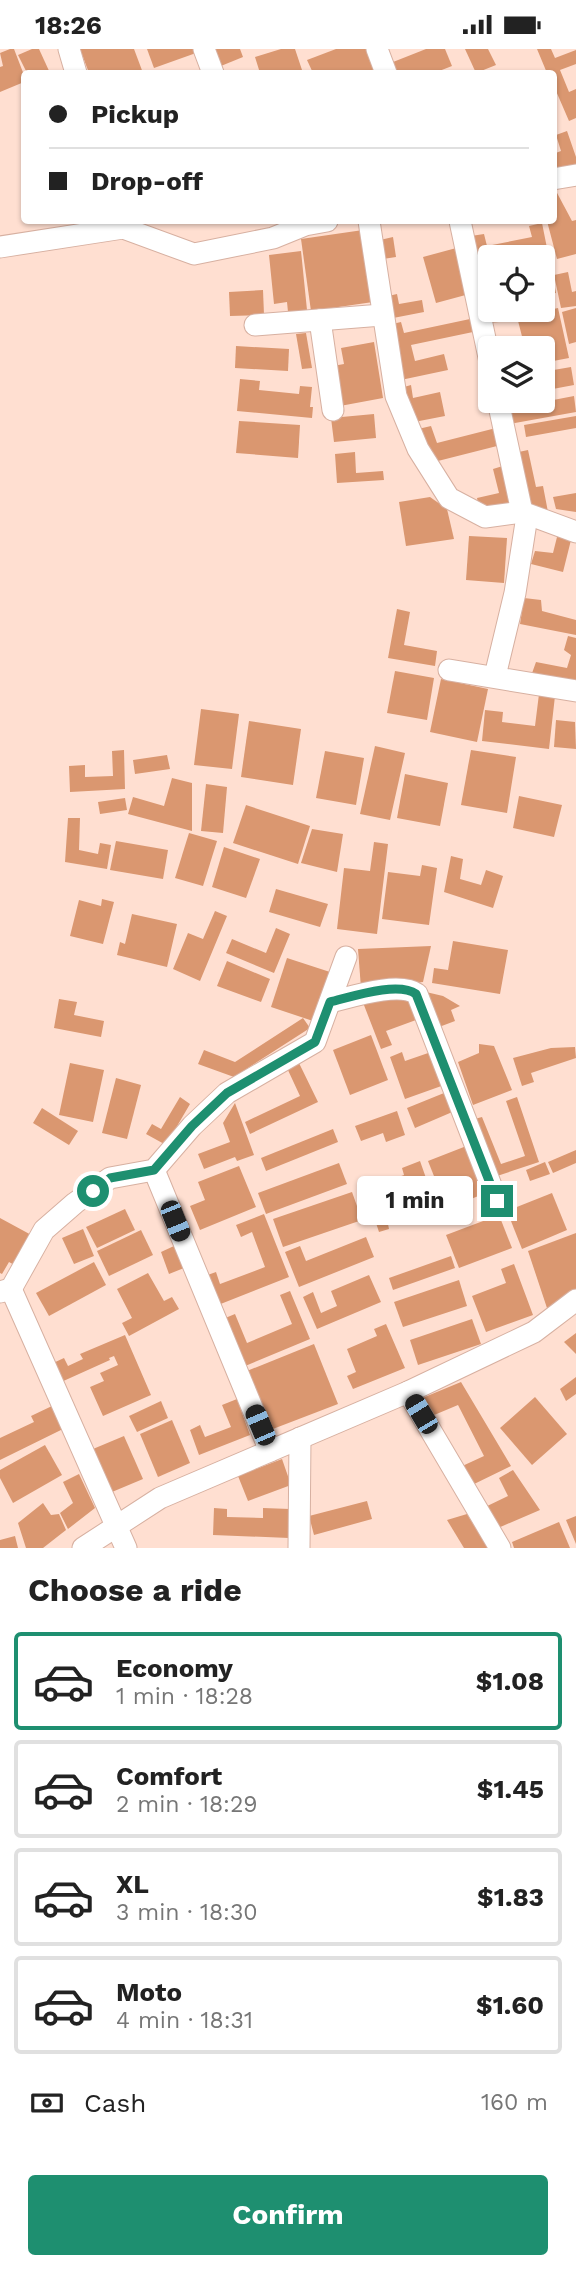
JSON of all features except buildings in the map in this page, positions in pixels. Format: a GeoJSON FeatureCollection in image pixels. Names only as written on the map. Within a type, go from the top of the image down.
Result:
{"type":"FeatureCollection","features":[{"type":"Feature","properties":{"kind":"street"},"geometry":{"type":"LineString","coordinates":[[69,49],[75,70]]}},
{"type":"Feature","properties":{"kind":"street"},"geometry":{"type":"LineString","coordinates":[[204,49],[211,70]]}},
{"type":"Feature","properties":{"kind":"street"},"geometry":{"type":"LineString","coordinates":[[377,49],[385,70]]}},
{"type":"Feature","properties":{"kind":"street"},"geometry":{"type":"LineString","coordinates":[[557,178],[576,175]]}},
{"type":"Feature","properties":{"kind":"street"},"geometry":{"type":"LineString","coordinates":[[0,247],[121,224],[194,254],[270,229],[310,224]]}},
{"type":"Feature","properties":{"kind":"street"},"geometry":{"type":"LineString","coordinates":[[369,224],[396,396],[418,449],[449,498],[485,517],[524,514],[576,532]]}},
{"type":"Feature","properties":{"kind":"street"},"geometry":{"type":"LineString","coordinates":[[461,224],[484,336]]}},
{"type":"Feature","properties":{"kind":"street"},"geometry":{"type":"LineString","coordinates":[[255,325],[382,315]]}},
{"type":"Feature","properties":{"kind":"street"},"geometry":{"type":"LineString","coordinates":[[320,320],[333,409]]}},
{"type":"Feature","properties":{"kind":"street"},"geometry":{"type":"LineString","coordinates":[[495,676],[516,593],[524,514],[501,413]]}},
{"type":"Feature","properties":{"kind":"street"},"geometry":{"type":"LineString","coordinates":[[449,670],[576,691]]}},
{"type":"Feature","properties":{"kind":"street"},"geometry":{"type":"LineString","coordinates":[[126,1548],[5,1290],[44,1230],[75,1203],[110,1178],[154,1170],[192,1126],[227,1093],[315,1042],[346,957]]}},
{"type":"Feature","properties":{"kind":"street"},"geometry":{"type":"LineString","coordinates":[[330,1002],[376,991],[411,990],[416,994],[497,1201]]}},
{"type":"Feature","properties":{"kind":"street"},"geometry":{"type":"LineString","coordinates":[[154,1170],[270,1451]]}},
{"type":"Feature","properties":{"kind":"street"},"geometry":{"type":"LineString","coordinates":[[83,1548],[160,1498],[408,1391],[534,1332],[576,1300]]}},
{"type":"Feature","properties":{"kind":"street"},"geometry":{"type":"LineString","coordinates":[[408,1391],[500,1548]]}},
{"type":"Feature","properties":{"kind":"street"},"geometry":{"type":"LineString","coordinates":[[299,1548],[300,1438]]}},
{"type":"Feature","properties":{"kind":"route"},"geometry":{"type":"LineString","coordinates":[[93,1191],[110,1178],[154,1170],[192,1126],[227,1093],[315,1042],[330,1002],[376,991],[411,990],[416,994],[497,1201]]}}]}
